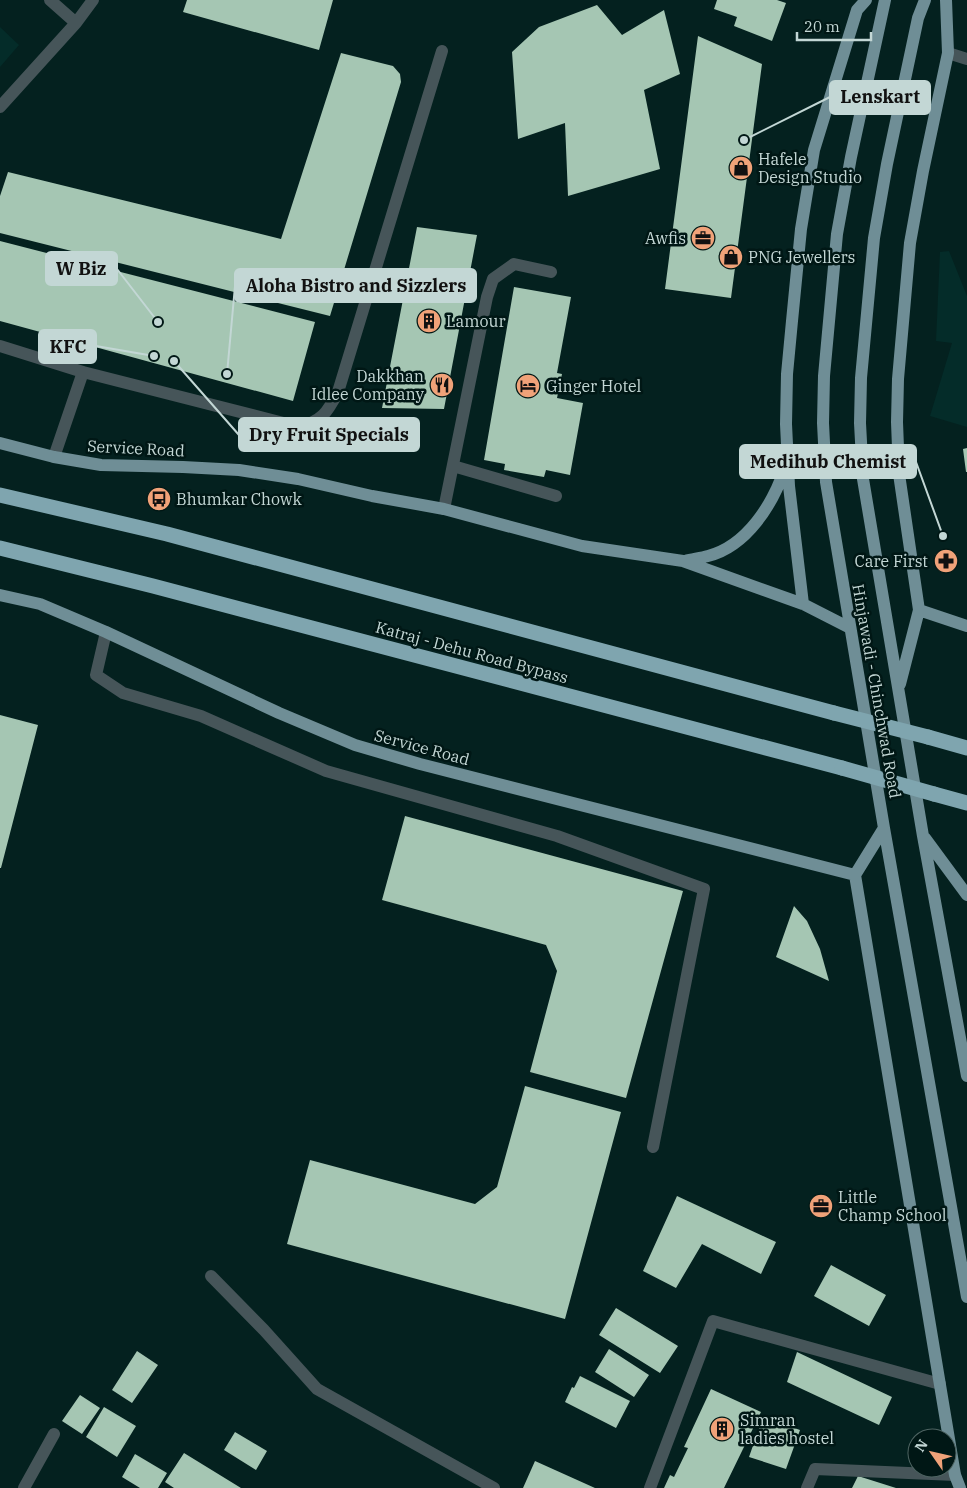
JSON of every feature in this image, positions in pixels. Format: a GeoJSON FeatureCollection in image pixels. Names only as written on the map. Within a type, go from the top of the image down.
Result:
{"type":"FeatureCollection","features":[{"type":"Feature","properties":{"kind":"highway"},"geometry":{"type":"LineString","coordinates":[[0,495],[176,537],[967,748]]}},
{"type":"Feature","properties":{"kind":"highway","name":"Katraj - Dehu Road Bypass"},"geometry":{"type":"LineString","coordinates":[[0,548],[153,586],[842,768],[967,803]]}},
{"type":"Feature","properties":{"kind":"main road"},"geometry":{"type":"LineString","coordinates":[[803,604],[789,486],[787,374],[801,229],[814,150],[857,10],[866,0]]}},
{"type":"Feature","properties":{"kind":"main road","name":"Hinjawadi - Chinchwad Road"},"geometry":{"type":"LineString","coordinates":[[885,0],[851,157],[837,234],[824,376],[823,423],[826,482],[884,828],[967,1297]]}},
{"type":"Feature","properties":{"kind":"main road","name":"Hinjawadi - Chinchwad Road"},"geometry":{"type":"LineString","coordinates":[[926,0],[918,18],[887,164],[874,238],[861,378],[860,422],[863,478],[967,1076]]}},
{"type":"Feature","properties":{"kind":"main road"},"geometry":{"type":"LineString","coordinates":[[899,690],[919,610],[899,474],[898,379],[910,243],[948,53],[946,0]]}},
{"type":"Feature","properties":{"kind":"main road","name":"Service Road"},"geometry":{"type":"LineString","coordinates":[[0,443],[54,457],[101,465],[184,466],[239,470],[298,479],[372,496],[444,509],[582,546],[683,561]]}},
{"type":"Feature","properties":{"kind":"main road"},"geometry":{"type":"LineString","coordinates":[[683,561],[710,556],[737,541],[751,528],[776,492],[788,460]]}},
{"type":"Feature","properties":{"kind":"main road"},"geometry":{"type":"LineString","coordinates":[[683,561],[803,604],[850,628]]}},
{"type":"Feature","properties":{"kind":"main road","name":"Service Road"},"geometry":{"type":"LineString","coordinates":[[0,595],[40,604],[106,632],[279,713],[355,745],[420,764],[854,875]]}},
{"type":"Feature","properties":{"kind":"main road"},"geometry":{"type":"LineString","coordinates":[[919,610],[967,626]]}},
{"type":"Feature","properties":{"kind":"main road"},"geometry":{"type":"LineString","coordinates":[[884,828],[854,875],[947,1428]]}},
{"type":"Feature","properties":{"kind":"main road"},"geometry":{"type":"LineString","coordinates":[[924,836],[967,895]]}},
{"type":"Feature","properties":{"kind":"street"},"geometry":{"type":"LineString","coordinates":[[50,0],[76,23]]}},
{"type":"Feature","properties":{"kind":"street"},"geometry":{"type":"LineString","coordinates":[[0,107],[76,23],[93,0]]}},
{"type":"Feature","properties":{"kind":"street"},"geometry":{"type":"LineString","coordinates":[[0,346],[83,372],[299,427],[314,423],[328,412],[338,392],[442,51]]}},
{"type":"Feature","properties":{"kind":"street"},"geometry":{"type":"LineString","coordinates":[[948,53],[967,59]]}},
{"type":"Feature","properties":{"kind":"street"},"geometry":{"type":"LineString","coordinates":[[444,509],[487,297],[493,279],[514,264],[551,272]]}},
{"type":"Feature","properties":{"kind":"street"},"geometry":{"type":"LineString","coordinates":[[54,457],[83,372]]}},
{"type":"Feature","properties":{"kind":"street"},"geometry":{"type":"LineString","coordinates":[[453,466],[556,496]]}},
{"type":"Feature","properties":{"kind":"street"},"geometry":{"type":"LineString","coordinates":[[106,632],[96,675],[123,693],[201,716],[326,771],[557,836],[704,889],[653,1147]]}},
{"type":"Feature","properties":{"kind":"street"},"geometry":{"type":"LineString","coordinates":[[211,1276],[264,1330],[317,1389],[494,1488]]}},
{"type":"Feature","properties":{"kind":"street"},"geometry":{"type":"LineString","coordinates":[[650,1488],[713,1321],[940,1384]]}},
{"type":"Feature","properties":{"kind":"street"},"geometry":{"type":"LineString","coordinates":[[24,1488],[54,1434]]}},
{"type":"Feature","properties":{"kind":"street"},"geometry":{"type":"LineString","coordinates":[[807,1488],[815,1469],[907,1473]]}},
{"type":"Feature","properties":{"kind":"shaded area"},"geometry":{"type":"Polygon","coordinates":[[[0,27],[19,45],[0,67],[0,27]]]}},
{"type":"Feature","properties":{"kind":"shaded area"},"geometry":{"type":"Polygon","coordinates":[[[949,251],[967,296],[967,427],[930,416],[952,343],[936,341],[940,252],[949,251]]]}},
{"type":"Feature","properties":{"kind":"building"},"geometry":{"type":"Polygon","coordinates":[[[187,0],[333,0],[319,50],[183,12],[187,0]]]}},
{"type":"Feature","properties":{"kind":"building"},"geometry":{"type":"Polygon","coordinates":[[[717,0],[777,0],[786,3],[772,41],[734,26],[737,17],[714,9],[717,0]]]}},
{"type":"Feature","properties":{"kind":"building"},"geometry":{"type":"Polygon","coordinates":[[[597,5],[622,35],[664,10],[680,74],[644,90],[660,169],[568,196],[565,123],[518,139],[512,52],[539,27],[597,5]]]}},
{"type":"Feature","properties":{"kind":"building"},"geometry":{"type":"Polygon","coordinates":[[[698,36],[762,64],[731,298],[665,289],[698,36]]]}},
{"type":"Feature","properties":{"kind":"building"},"geometry":{"type":"Polygon","coordinates":[[[341,53],[393,66],[400,74],[401,82],[330,316],[0,233],[0,196],[8,172],[281,239],[341,53]]]}},
{"type":"Feature","properties":{"kind":"building","name":"Lamour"},"geometry":{"type":"Polygon","coordinates":[[[417,227],[477,235],[444,409],[382,408],[417,227]]]}},
{"type":"Feature","properties":{"kind":"building"},"geometry":{"type":"Polygon","coordinates":[[[0,241],[315,322],[293,401],[0,321],[0,241]]]}},
{"type":"Feature","properties":{"kind":"building","name":"Ginger Hotel"},"geometry":{"type":"Polygon","coordinates":[[[514,287],[571,297],[557,373],[562,374],[557,398],[583,403],[570,475],[546,470],[544,477],[504,470],[505,464],[484,460],[514,287]]]}},
{"type":"Feature","properties":{"kind":"building"},"geometry":{"type":"Polygon","coordinates":[[[967,448],[967,472],[966,472],[963,449],[967,448]]]}},
{"type":"Feature","properties":{"kind":"building"},"geometry":{"type":"Polygon","coordinates":[[[0,715],[38,725],[1,868],[0,868],[0,715]]]}},
{"type":"Feature","properties":{"kind":"building"},"geometry":{"type":"Polygon","coordinates":[[[405,816],[683,891],[626,1098],[530,1072],[557,971],[546,945],[382,900],[405,816]]]}},
{"type":"Feature","properties":{"kind":"building"},"geometry":{"type":"Polygon","coordinates":[[[794,906],[807,921],[820,949],[829,981],[776,957],[794,906]]]}},
{"type":"Feature","properties":{"kind":"building"},"geometry":{"type":"Polygon","coordinates":[[[525,1086],[621,1112],[565,1319],[287,1244],[310,1160],[475,1204],[497,1187],[525,1086]]]}},
{"type":"Feature","properties":{"kind":"building"},"geometry":{"type":"Polygon","coordinates":[[[677,1196],[776,1242],[761,1274],[702,1244],[676,1288],[643,1271],[677,1196]]]}},
{"type":"Feature","properties":{"kind":"building"},"geometry":{"type":"Polygon","coordinates":[[[831,1265],[886,1295],[869,1326],[814,1296],[831,1265]]]}},
{"type":"Feature","properties":{"kind":"building"},"geometry":{"type":"Polygon","coordinates":[[[616,1308],[678,1346],[660,1373],[599,1335],[616,1308]]]}},
{"type":"Feature","properties":{"kind":"building"},"geometry":{"type":"Polygon","coordinates":[[[609,1349],[649,1375],[634,1397],[595,1372],[609,1349]]]}},
{"type":"Feature","properties":{"kind":"building"},"geometry":{"type":"Polygon","coordinates":[[[137,1351],[158,1365],[132,1403],[112,1390],[137,1351]]]}},
{"type":"Feature","properties":{"kind":"building"},"geometry":{"type":"Polygon","coordinates":[[[797,1352],[892,1397],[879,1425],[787,1382],[797,1352]]]}},
{"type":"Feature","properties":{"kind":"building"},"geometry":{"type":"Polygon","coordinates":[[[580,1376],[630,1401],[616,1428],[565,1402],[580,1376]]]}},
{"type":"Feature","properties":{"kind":"building","name":"Simran ladies hostel"},"geometry":{"type":"Polygon","coordinates":[[[711,1389],[761,1412],[724,1488],[664,1488],[670,1475],[674,1477],[688,1448],[684,1447],[711,1389]]]}},
{"type":"Feature","properties":{"kind":"building"},"geometry":{"type":"Polygon","coordinates":[[[80,1395],[100,1408],[82,1434],[62,1421],[80,1395]]]}},
{"type":"Feature","properties":{"kind":"building"},"geometry":{"type":"Polygon","coordinates":[[[104,1407],[136,1426],[117,1457],[86,1437],[104,1407]]]}},
{"type":"Feature","properties":{"kind":"building"},"geometry":{"type":"Polygon","coordinates":[[[763,1417],[800,1430],[786,1469],[749,1457],[763,1417]]]}},
{"type":"Feature","properties":{"kind":"building"},"geometry":{"type":"Polygon","coordinates":[[[235,1432],[267,1451],[256,1470],[224,1450],[235,1432]]]}},
{"type":"Feature","properties":{"kind":"building"},"geometry":{"type":"Polygon","coordinates":[[[184,1453],[241,1488],[174,1488],[165,1482],[184,1453]]]}},
{"type":"Feature","properties":{"kind":"building"},"geometry":{"type":"Polygon","coordinates":[[[135,1454],[167,1473],[158,1488],[140,1488],[122,1477],[135,1454]]]}},
{"type":"Feature","properties":{"kind":"building"},"geometry":{"type":"Polygon","coordinates":[[[535,1461],[595,1488],[523,1488],[535,1461]]]}},
{"type":"Feature","properties":{"kind":"building"},"geometry":{"type":"Polygon","coordinates":[[[858,1476],[896,1488],[852,1488],[858,1476]]]}},
{"type":"Feature","properties":{"kind":"place","name":"Lenskart"},"geometry":{"type":"Point","coordinates":[744,140]}},
{"type":"Feature","properties":{"kind":"place","name":"Hafele Design Studio"},"geometry":{"type":"Point","coordinates":[741,168]}},
{"type":"Feature","properties":{"kind":"place","name":"Awfis"},"geometry":{"type":"Point","coordinates":[703,238]}},
{"type":"Feature","properties":{"kind":"place","name":"PNG Jewellers"},"geometry":{"type":"Point","coordinates":[731,257]}},
{"type":"Feature","properties":{"kind":"place","name":"Lamour"},"geometry":{"type":"Point","coordinates":[429,321]}},
{"type":"Feature","properties":{"kind":"place","name":"W Biz"},"geometry":{"type":"Point","coordinates":[158,322]}},
{"type":"Feature","properties":{"kind":"place","name":"KFC"},"geometry":{"type":"Point","coordinates":[154,356]}},
{"type":"Feature","properties":{"kind":"place","name":"Dry Fruit Specials"},"geometry":{"type":"Point","coordinates":[174,361]}},
{"type":"Feature","properties":{"kind":"place","name":"Aloha Bistro and Sizzlers"},"geometry":{"type":"Point","coordinates":[227,374]}},
{"type":"Feature","properties":{"kind":"place","name":"Dakkhan Idlee Company"},"geometry":{"type":"Point","coordinates":[442,385]}},
{"type":"Feature","properties":{"kind":"place","name":"Ginger Hotel"},"geometry":{"type":"Point","coordinates":[528,386]}},
{"type":"Feature","properties":{"kind":"place","name":"Bhumkar Chowk"},"geometry":{"type":"Point","coordinates":[159,499]}},
{"type":"Feature","properties":{"kind":"place","name":"Medihub Chemist"},"geometry":{"type":"Point","coordinates":[943,536]}},
{"type":"Feature","properties":{"kind":"place","name":"Care First"},"geometry":{"type":"Point","coordinates":[946,561]}},
{"type":"Feature","properties":{"kind":"place","name":"Little Champ School"},"geometry":{"type":"Point","coordinates":[821,1206]}},
{"type":"Feature","properties":{"kind":"place","name":"Simran ladies hostel"},"geometry":{"type":"Point","coordinates":[722,1429]}}]}
